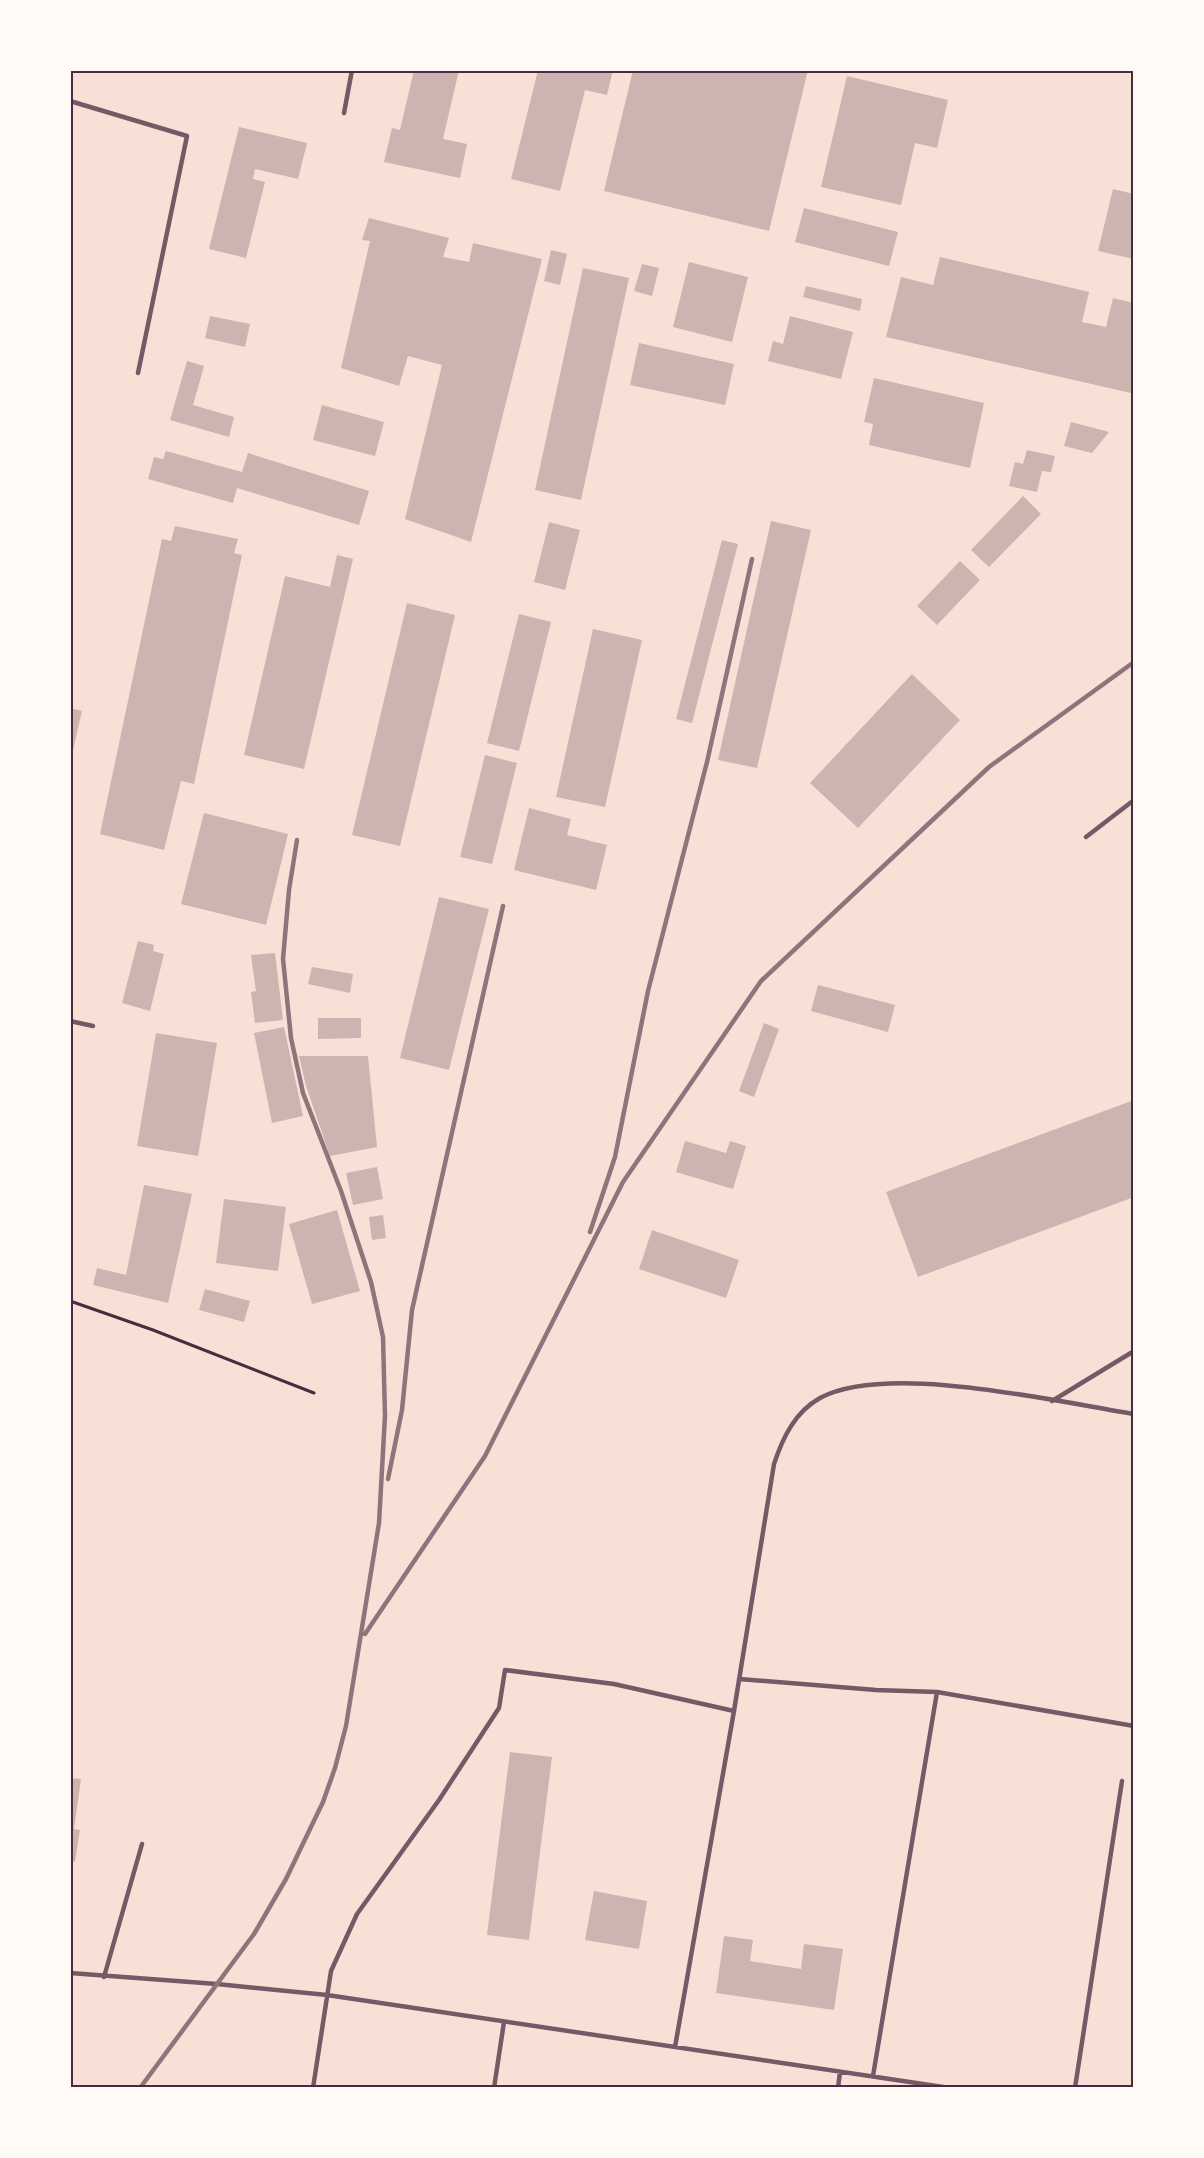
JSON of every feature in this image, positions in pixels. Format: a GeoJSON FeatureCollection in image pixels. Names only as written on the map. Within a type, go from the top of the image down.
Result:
{"type":"FeatureCollection","features":[{"type":"Feature","properties":{"kind":"lane"},"geometry":{"type":"LineString","coordinates":[[344,113],[352,70]]}},
{"type":"Feature","properties":{"kind":"lane"},"geometry":{"type":"LineString","coordinates":[[70,101],[187,136],[138,373]]}},
{"type":"Feature","properties":{"kind":"lane"},"geometry":{"type":"LineString","coordinates":[[1086,837],[1134,800]]}},
{"type":"Feature","properties":{"kind":"lane"},"geometry":{"type":"LineString","coordinates":[[70,1021],[93,1026]]}},
{"type":"Feature","properties":{"kind":"lane"},"geometry":{"type":"LineString","coordinates":[[1052,1401],[1134,1351]]}},
{"type":"Feature","properties":{"kind":"lane"},"geometry":{"type":"LineString","coordinates":[[675,2047],[734,1711],[774,1464],[783,1436],[803,1410],[821,1398],[856,1387],[895,1384],[962,1386],[1134,1414]]}},
{"type":"Feature","properties":{"kind":"lane"},"geometry":{"type":"LineString","coordinates":[[313,2088],[334,1963],[357,1914],[440,1800],[499,1708],[505,1670],[614,1684],[734,1711]]}},
{"type":"Feature","properties":{"kind":"lane"},"geometry":{"type":"LineString","coordinates":[[739,1679],[876,1690],[937,1692],[1134,1726]]}},
{"type":"Feature","properties":{"kind":"lane"},"geometry":{"type":"LineString","coordinates":[[873,2076],[937,1692]]}},
{"type":"Feature","properties":{"kind":"lane"},"geometry":{"type":"LineString","coordinates":[[1075,2088],[1122,1781]]}},
{"type":"Feature","properties":{"kind":"lane"},"geometry":{"type":"LineString","coordinates":[[104,1977],[142,1844]]}},
{"type":"Feature","properties":{"kind":"lane"},"geometry":{"type":"LineString","coordinates":[[70,1974],[217,1984],[327,1995],[950,2088]]}},
{"type":"Feature","properties":{"kind":"lane"},"geometry":{"type":"LineString","coordinates":[[494,2088],[504,2022]]}},
{"type":"Feature","properties":{"kind":"lane"},"geometry":{"type":"LineString","coordinates":[[838,2088],[840,2072]]}},
{"type":"Feature","properties":{"kind":"path"},"geometry":{"type":"LineString","coordinates":[[70,1301],[153,1330],[314,1393]]}},
{"type":"Feature","properties":{"kind":"building"},"geometry":{"type":"Polygon","coordinates":[[[414,70],[459,70],[443,139],[467,144],[460,178],[384,162],[392,128],[400,130],[414,70]]]}},
{"type":"Feature","properties":{"kind":"building"},"geometry":{"type":"Polygon","coordinates":[[[538,70],[613,70],[607,95],[585,90],[560,191],[511,179],[538,70]]]}},
{"type":"Feature","properties":{"kind":"building"},"geometry":{"type":"Polygon","coordinates":[[[633,70],[808,70],[769,231],[604,191],[633,70]]]}},
{"type":"Feature","properties":{"kind":"building"},"geometry":{"type":"Polygon","coordinates":[[[847,76],[948,100],[937,148],[915,143],[901,205],[821,187],[847,76]]]}},
{"type":"Feature","properties":{"kind":"building"},"geometry":{"type":"Polygon","coordinates":[[[239,127],[307,143],[298,179],[255,169],[253,179],[265,182],[246,258],[209,249],[239,127]]]}},
{"type":"Feature","properties":{"kind":"building"},"geometry":{"type":"Polygon","coordinates":[[[1113,189],[1134,194],[1134,259],[1098,251],[1113,189]]]}},
{"type":"Feature","properties":{"kind":"building"},"geometry":{"type":"Polygon","coordinates":[[[804,208],[898,232],[889,266],[795,242],[804,208]]]}},
{"type":"Feature","properties":{"kind":"building"},"geometry":{"type":"Polygon","coordinates":[[[369,218],[449,238],[443,257],[469,262],[473,243],[542,259],[471,542],[405,519],[442,365],[408,356],[399,386],[341,368],[370,241],[362,240],[369,218]]]}},
{"type":"Feature","properties":{"kind":"building"},"geometry":{"type":"Polygon","coordinates":[[[551,250],[567,254],[560,285],[544,281],[551,250]]]}},
{"type":"Feature","properties":{"kind":"building"},"geometry":{"type":"Polygon","coordinates":[[[940,257],[1089,292],[1082,322],[1106,327],[1113,298],[1134,303],[1134,382],[1131,393],[886,337],[901,277],[933,285],[940,257]]]}},
{"type":"Feature","properties":{"kind":"building"},"geometry":{"type":"Polygon","coordinates":[[[689,262],[748,277],[732,342],[673,327],[689,262]]]}},
{"type":"Feature","properties":{"kind":"building"},"geometry":{"type":"Polygon","coordinates":[[[642,264],[659,268],[652,296],[634,291],[642,264]]]}},
{"type":"Feature","properties":{"kind":"building"},"geometry":{"type":"Polygon","coordinates":[[[583,268],[629,278],[581,500],[535,490],[583,268]]]}},
{"type":"Feature","properties":{"kind":"building"},"geometry":{"type":"Polygon","coordinates":[[[806,286],[862,299],[860,311],[803,297],[806,286]]]}},
{"type":"Feature","properties":{"kind":"building"},"geometry":{"type":"Polygon","coordinates":[[[210,316],[250,324],[245,347],[205,338],[210,316]]]}},
{"type":"Feature","properties":{"kind":"building"},"geometry":{"type":"Polygon","coordinates":[[[790,316],[853,332],[841,379],[768,361],[773,341],[783,344],[790,316]]]}},
{"type":"Feature","properties":{"kind":"building"},"geometry":{"type":"Polygon","coordinates":[[[639,343],[734,364],[725,405],[630,385],[639,343]]]}},
{"type":"Feature","properties":{"kind":"building"},"geometry":{"type":"Polygon","coordinates":[[[187,361],[204,366],[193,405],[234,417],[229,437],[170,420],[187,361]]]}},
{"type":"Feature","properties":{"kind":"building"},"geometry":{"type":"Polygon","coordinates":[[[874,378],[984,403],[970,468],[869,445],[873,424],[864,422],[874,378]]]}},
{"type":"Feature","properties":{"kind":"building"},"geometry":{"type":"Polygon","coordinates":[[[322,405],[384,422],[375,456],[313,440],[322,405]]]}},
{"type":"Feature","properties":{"kind":"building"},"geometry":{"type":"Polygon","coordinates":[[[1071,422],[1109,432],[1092,453],[1064,446],[1071,422]]]}},
{"type":"Feature","properties":{"kind":"building"},"geometry":{"type":"Polygon","coordinates":[[[1027,450],[1055,456],[1051,472],[1042,471],[1037,492],[1009,486],[1015,462],[1023,464],[1027,450]]]}},
{"type":"Feature","properties":{"kind":"building"},"geometry":{"type":"Polygon","coordinates":[[[166,451],[242,472],[248,453],[369,491],[359,525],[237,488],[233,503],[148,479],[154,457],[163,459],[166,451]]]}},
{"type":"Feature","properties":{"kind":"building"},"geometry":{"type":"Polygon","coordinates":[[[1023,496],[1041,514],[989,567],[971,550],[1023,496]]]}},
{"type":"Feature","properties":{"kind":"building"},"geometry":{"type":"Polygon","coordinates":[[[771,521],[811,530],[757,768],[718,760],[771,521]]]}},
{"type":"Feature","properties":{"kind":"building"},"geometry":{"type":"Polygon","coordinates":[[[549,522],[580,530],[565,590],[534,582],[549,522]]]}},
{"type":"Feature","properties":{"kind":"building"},"geometry":{"type":"Polygon","coordinates":[[[175,526],[238,539],[234,553],[242,555],[194,784],[181,781],[164,850],[100,834],[162,539],[171,541],[175,526]]]}},
{"type":"Feature","properties":{"kind":"building"},"geometry":{"type":"Polygon","coordinates":[[[722,540],[738,544],[692,723],[676,719],[722,540]]]}},
{"type":"Feature","properties":{"kind":"building"},"geometry":{"type":"Polygon","coordinates":[[[337,555],[353,559],[304,769],[244,755],[285,576],[330,587],[337,555]]]}},
{"type":"Feature","properties":{"kind":"building"},"geometry":{"type":"Polygon","coordinates":[[[960,561],[980,580],[937,625],[917,606],[960,561]]]}},
{"type":"Feature","properties":{"kind":"building"},"geometry":{"type":"Polygon","coordinates":[[[407,603],[455,615],[400,846],[352,835],[407,603]]]}},
{"type":"Feature","properties":{"kind":"building"},"geometry":{"type":"Polygon","coordinates":[[[519,614],[551,622],[519,751],[487,743],[519,614]]]}},
{"type":"Feature","properties":{"kind":"building"},"geometry":{"type":"Polygon","coordinates":[[[593,629],[642,640],[605,807],[556,797],[593,629]]]}},
{"type":"Feature","properties":{"kind":"building"},"geometry":{"type":"Polygon","coordinates":[[[912,674],[960,720],[858,828],[810,783],[912,674]]]}},
{"type":"Feature","properties":{"kind":"building"},"geometry":{"type":"Polygon","coordinates":[[[70,708],[82,711],[71,759],[70,759],[70,708]]]}},
{"type":"Feature","properties":{"kind":"building"},"geometry":{"type":"Polygon","coordinates":[[[485,755],[517,763],[492,864],[460,857],[485,755]]]}},
{"type":"Feature","properties":{"kind":"building"},"geometry":{"type":"Polygon","coordinates":[[[529,808],[571,819],[567,835],[607,845],[596,890],[514,870],[529,808]]]}},
{"type":"Feature","properties":{"kind":"building"},"geometry":{"type":"Polygon","coordinates":[[[204,813],[288,834],[266,925],[181,904],[204,813]]]}},
{"type":"Feature","properties":{"kind":"building"},"geometry":{"type":"Polygon","coordinates":[[[439,897],[489,909],[449,1070],[400,1058],[439,897]]]}},
{"type":"Feature","properties":{"kind":"building"},"geometry":{"type":"Polygon","coordinates":[[[138,941],[154,945],[153,951],[164,954],[150,1011],[122,1003],[138,941]]]}},
{"type":"Feature","properties":{"kind":"building"},"geometry":{"type":"Polygon","coordinates":[[[275,953],[283,1020],[255,1023],[251,992],[256,991],[251,955],[275,953]]]}},
{"type":"Feature","properties":{"kind":"building"},"geometry":{"type":"Polygon","coordinates":[[[312,967],[353,974],[350,993],[308,984],[312,967]]]}},
{"type":"Feature","properties":{"kind":"building"},"geometry":{"type":"Polygon","coordinates":[[[818,985],[895,1005],[888,1032],[811,1011],[818,985]]]}},
{"type":"Feature","properties":{"kind":"building"},"geometry":{"type":"Polygon","coordinates":[[[318,1018],[361,1018],[361,1038],[318,1039],[318,1018]]]}},
{"type":"Feature","properties":{"kind":"building"},"geometry":{"type":"Polygon","coordinates":[[[764,1023],[779,1029],[754,1097],[739,1091],[764,1023]]]}},
{"type":"Feature","properties":{"kind":"building"},"geometry":{"type":"Polygon","coordinates":[[[284,1027],[303,1116],[272,1123],[254,1033],[284,1027]]]}},
{"type":"Feature","properties":{"kind":"building"},"geometry":{"type":"Polygon","coordinates":[[[156,1033],[217,1043],[198,1156],[137,1146],[156,1033]]]}},
{"type":"Feature","properties":{"kind":"building"},"geometry":{"type":"Polygon","coordinates":[[[299,1056],[368,1056],[377,1147],[330,1156],[306,1086],[299,1056]]]}},
{"type":"Feature","properties":{"kind":"building"},"geometry":{"type":"Polygon","coordinates":[[[1134,1100],[1134,1197],[918,1277],[886,1192],[1134,1100]]]}},
{"type":"Feature","properties":{"kind":"building"},"geometry":{"type":"Polygon","coordinates":[[[685,1141],[726,1153],[730,1141],[746,1146],[733,1189],[676,1172],[685,1141]]]}},
{"type":"Feature","properties":{"kind":"building"},"geometry":{"type":"Polygon","coordinates":[[[377,1167],[383,1199],[353,1205],[346,1173],[377,1167]]]}},
{"type":"Feature","properties":{"kind":"building"},"geometry":{"type":"Polygon","coordinates":[[[144,1185],[192,1194],[168,1303],[93,1285],[97,1268],[126,1275],[144,1185]]]}},
{"type":"Feature","properties":{"kind":"building"},"geometry":{"type":"Polygon","coordinates":[[[224,1199],[286,1207],[278,1271],[216,1263],[224,1199]]]}},
{"type":"Feature","properties":{"kind":"building"},"geometry":{"type":"Polygon","coordinates":[[[337,1210],[360,1291],[312,1304],[289,1224],[337,1210]]]}},
{"type":"Feature","properties":{"kind":"building"},"geometry":{"type":"Polygon","coordinates":[[[383,1215],[386,1238],[372,1240],[369,1217],[383,1215]]]}},
{"type":"Feature","properties":{"kind":"building"},"geometry":{"type":"Polygon","coordinates":[[[652,1230],[739,1260],[726,1298],[639,1269],[652,1230]]]}},
{"type":"Feature","properties":{"kind":"building"},"geometry":{"type":"Polygon","coordinates":[[[205,1289],[250,1301],[244,1322],[199,1310],[205,1289]]]}},
{"type":"Feature","properties":{"kind":"building"},"geometry":{"type":"Polygon","coordinates":[[[510,1752],[552,1757],[529,1940],[487,1935],[510,1752]]]}},
{"type":"Feature","properties":{"kind":"building"},"geometry":{"type":"Polygon","coordinates":[[[70,1778],[81,1779],[74,1829],[80,1830],[75,1862],[70,1861],[70,1778]]]}},
{"type":"Feature","properties":{"kind":"building"},"geometry":{"type":"Polygon","coordinates":[[[594,1891],[647,1901],[639,1949],[585,1940],[594,1891]]]}},
{"type":"Feature","properties":{"kind":"building"},"geometry":{"type":"Polygon","coordinates":[[[724,1936],[753,1940],[750,1961],[801,1969],[804,1944],[843,1949],[834,2010],[716,1993],[724,1936]]]}},
{"type":"Feature","properties":{"kind":"railway"},"geometry":{"type":"LineString","coordinates":[[590,1232],[615,1157],[648,991],[707,762],[752,559]]}},
{"type":"Feature","properties":{"kind":"railway"},"geometry":{"type":"LineString","coordinates":[[365,1634],[485,1456],[623,1182],[761,981],[989,767],[1134,662]]}},
{"type":"Feature","properties":{"kind":"railway"},"geometry":{"type":"LineString","coordinates":[[140,2088],[254,1934],[286,1879],[323,1802],[346,1726],[379,1523],[385,1416],[383,1337],[371,1282],[341,1191],[303,1093],[291,1038],[283,959],[289,890],[297,840]]}},
{"type":"Feature","properties":{"kind":"railway"},"geometry":{"type":"LineString","coordinates":[[388,1479],[402,1410],[412,1310],[503,906]]}}]}
